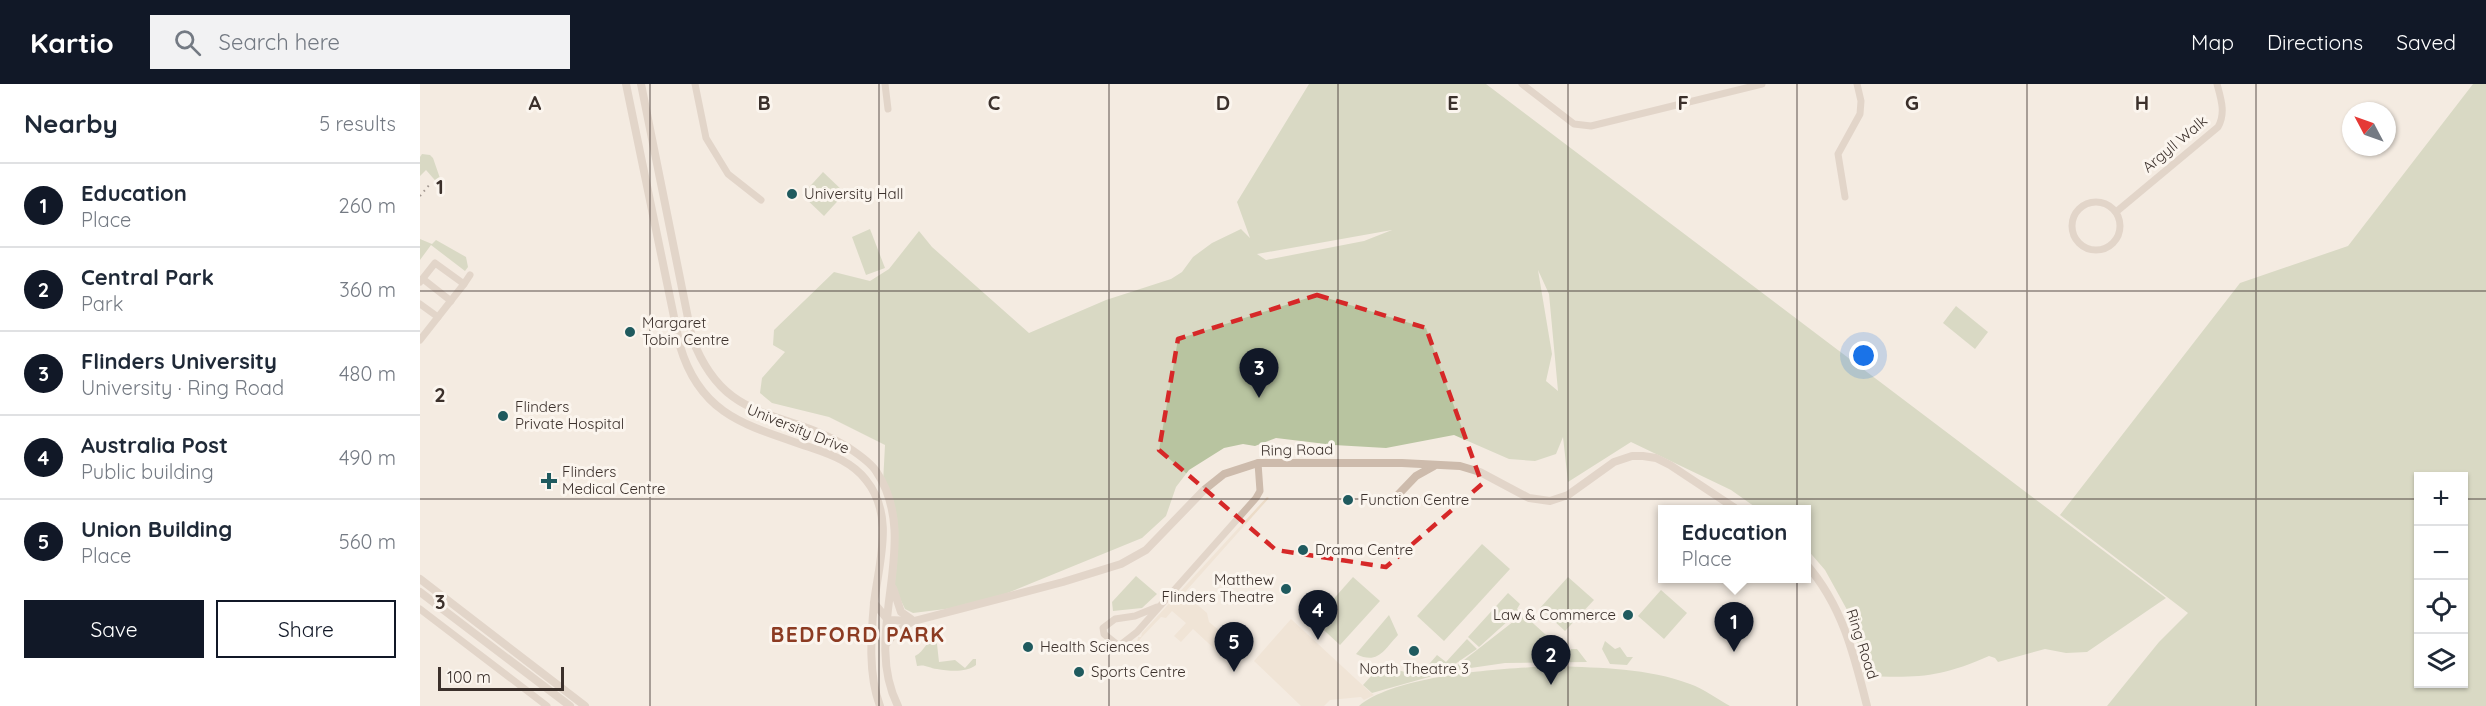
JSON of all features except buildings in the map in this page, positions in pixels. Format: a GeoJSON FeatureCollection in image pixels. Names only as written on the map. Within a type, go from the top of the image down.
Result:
{"type":"FeatureCollection","features":[{"type":"Feature","properties":{"kind":"street","name":"University Drive"},"geometry":{"type":"LineString","coordinates":[[626,84],[673,317],[686,367],[700,390],[724,411],[758,429],[842,460],[852,466],[867,481],[880,506],[884,529],[874,603],[871,650],[874,683],[880,706]]}},
{"type":"Feature","properties":{"kind":"street","name":"University Drive"},"geometry":{"type":"LineString","coordinates":[[641,84],[692,338],[704,367],[714,381],[737,401],[752,409],[837,440],[857,453],[875,469],[889,493],[895,520],[886,644],[887,674],[898,706]]}},
{"type":"Feature","properties":{"kind":"street"},"geometry":{"type":"LineString","coordinates":[[695,84],[706,138],[728,174],[760,200]]}},
{"type":"Feature","properties":{"kind":"street"},"geometry":{"type":"LineString","coordinates":[[885,84],[888,109]]}},
{"type":"Feature","properties":{"kind":"street"},"geometry":{"type":"LineString","coordinates":[[1522,84],[1574,124],[1591,126],[1762,84]]}},
{"type":"Feature","properties":{"kind":"street"},"geometry":{"type":"LineString","coordinates":[[1845,196],[1838,154],[1860,114],[1861,100],[1857,84]]}},
{"type":"Feature","properties":{"kind":"street","name":"Argyll Walk"},"geometry":{"type":"LineString","coordinates":[[2115,212],[2218,128],[2222,120],[2222,102],[2217,84]]}},
{"type":"Feature","properties":{"kind":"street"},"geometry":{"type":"LineString","coordinates":[[2095,202],[2103,203],[2115,212],[2119,219],[2119,235],[2108,248],[2092,251],[2078,243],[2071,229],[2075,213],[2080,207],[2095,202]]}},
{"type":"Feature","properties":{"kind":"street"},"geometry":{"type":"LineString","coordinates":[[451,301],[421,281],[435,263],[464,284]]}},
{"type":"Feature","properties":{"kind":"street"},"geometry":{"type":"LineString","coordinates":[[422,335],[470,275]]}},
{"type":"Feature","properties":{"kind":"street"},"geometry":{"type":"LineString","coordinates":[[420,304],[438,317]]}},
{"type":"Feature","properties":{"kind":"street","name":"Ring Road"},"geometry":{"type":"LineString","coordinates":[[888,620],[914,621],[1064,582],[1121,564],[1146,550],[1204,490],[1224,474],[1258,463],[1440,464],[1469,468],[1529,498],[1550,501],[1568,495],[1614,462],[1632,456],[1650,457],[1670,465],[1730,505]]}},
{"type":"Feature","properties":{"kind":"street"},"geometry":{"type":"LineString","coordinates":[[1157,607],[1135,616],[1113,620],[1103,628],[1104,634],[1116,645],[1122,645],[1137,632],[1256,498],[1260,491],[1258,463]]}},
{"type":"Feature","properties":{"kind":"street"},"geometry":{"type":"LineString","coordinates":[[1393,500],[1426,469],[1440,464]]}},
{"type":"Feature","properties":{"kind":"street","name":"Ring Road"},"geometry":{"type":"LineString","coordinates":[[1811,570],[1825,587],[1843,622],[1855,656],[1867,706]]}},
{"type":"Feature","properties":{"kind":"street"},"geometry":{"type":"LineString","coordinates":[[420,579],[571,703],[585,706]]}},
{"type":"Feature","properties":{"kind":"street"},"geometry":{"type":"LineString","coordinates":[[886,644],[895,633],[914,621],[901,612],[892,582]]}},
{"type":"Feature","properties":{"kind":"street"},"geometry":{"type":"LineString","coordinates":[[420,592],[440,607],[477,624]]}},
{"type":"Feature","properties":{"kind":"street"},"geometry":{"type":"LineString","coordinates":[[874,603],[888,620],[878,629],[875,639],[874,683]]}},
{"type":"Feature","properties":{"kind":"street"},"geometry":{"type":"LineString","coordinates":[[434,620],[440,607]]}},
{"type":"Feature","properties":{"kind":"street"},"geometry":{"type":"LineString","coordinates":[[420,609],[547,706]]}},
{"type":"Feature","properties":{"kind":"highlighted area"},"geometry":{"type":"Polygon","coordinates":[[[1317,295],[1426,328],[1482,484],[1386,567],[1276,550],[1159,450],[1178,339],[1317,295]]]}},
{"type":"Feature","properties":{"kind":"green space"},"geometry":{"type":"Polygon","coordinates":[[[1309,84],[1486,84],[2166,598],[2087,652],[2066,653],[2045,649],[1998,662],[1989,656],[1956,669],[1928,675],[1864,676],[1851,617],[1825,570],[1811,554],[1811,505],[1752,505],[1731,490],[1631,442],[1568,482],[1563,437],[1556,454],[1535,461],[1509,459],[1454,435],[1386,448],[1276,438],[1255,446],[1243,444],[1224,448],[1189,470],[1176,487],[1166,516],[1142,538],[978,605],[913,613],[905,609],[892,582],[895,529],[883,483],[885,445],[829,417],[772,403],[760,393],[762,378],[785,352],[773,345],[774,330],[834,272],[870,281],[889,269],[919,231],[932,247],[1029,333],[1106,300],[1171,279],[1182,272],[1193,257],[1212,243],[1241,229],[1250,238],[1237,202],[1309,84]],[[1392,230],[1257,254],[1266,260],[1364,241],[1392,230]],[[1538,270],[1552,354],[1546,381],[1558,391],[1549,294],[1538,270]]]}},
{"type":"Feature","properties":{"kind":"green space"},"geometry":{"type":"Polygon","coordinates":[[[2473,84],[2486,84],[2486,706],[2107,706],[2159,642],[2188,613],[2060,515],[2240,283],[2348,246],[2473,84]]]}},
{"type":"Feature","properties":{"kind":"green space"},"geometry":{"type":"Polygon","coordinates":[[[422,154],[433,158],[442,184],[440,186],[426,170],[420,176],[422,154]]]}},
{"type":"Feature","properties":{"kind":"green space"},"geometry":{"type":"Polygon","coordinates":[[[823,172],[845,193],[824,216],[802,195],[823,172]]]}},
{"type":"Feature","properties":{"kind":"green space"},"geometry":{"type":"Polygon","coordinates":[[[870,229],[885,268],[866,275],[852,237],[870,229]]]}},
{"type":"Feature","properties":{"kind":"green space"},"geometry":{"type":"Polygon","coordinates":[[[420,239],[432,244],[436,240],[466,257],[468,267],[465,271],[431,245],[420,260],[420,239]]]}},
{"type":"Feature","properties":{"kind":"green space"},"geometry":{"type":"Polygon","coordinates":[[[1956,306],[1988,332],[1975,349],[1943,323],[1956,306]]]}},
{"type":"Feature","properties":{"kind":"green space"},"geometry":{"type":"Polygon","coordinates":[[[1482,544],[1510,569],[1444,641],[1417,616],[1482,544]]]}},
{"type":"Feature","properties":{"kind":"green space"},"geometry":{"type":"Polygon","coordinates":[[[1136,576],[1157,594],[1142,608],[1113,611],[1112,602],[1136,576]]]}},
{"type":"Feature","properties":{"kind":"green space"},"geometry":{"type":"Polygon","coordinates":[[[1353,577],[1380,601],[1340,645],[1314,621],[1353,577]]]}},
{"type":"Feature","properties":{"kind":"green space"},"geometry":{"type":"Polygon","coordinates":[[[1568,577],[1594,600],[1565,631],[1540,608],[1568,577]]]}},
{"type":"Feature","properties":{"kind":"green space"},"geometry":{"type":"Polygon","coordinates":[[[1661,590],[1687,613],[1664,639],[1638,616],[1661,590]]]}},
{"type":"Feature","properties":{"kind":"green space"},"geometry":{"type":"Polygon","coordinates":[[[1508,593],[1520,604],[1517,609],[1519,611],[1479,647],[1468,637],[1508,593]]]}},
{"type":"Feature","properties":{"kind":"green space"},"geometry":{"type":"Polygon","coordinates":[[[1523,614],[1567,654],[1571,649],[1577,649],[1587,662],[1505,663],[1450,671],[1523,614]]]}},
{"type":"Feature","properties":{"kind":"green space"},"geometry":{"type":"Polygon","coordinates":[[[1389,615],[1398,635],[1384,651],[1375,657],[1356,654],[1389,615]]]}},
{"type":"Feature","properties":{"kind":"green space"},"geometry":{"type":"Polygon","coordinates":[[[936,635],[939,662],[955,660],[965,668],[973,659],[976,659],[976,665],[957,671],[917,666],[915,656],[936,635]]]}},
{"type":"Feature","properties":{"kind":"green space"},"geometry":{"type":"Polygon","coordinates":[[[1467,639],[1477,649],[1442,673],[1424,670],[1437,655],[1446,662],[1467,639]]]}},
{"type":"Feature","properties":{"kind":"green space"},"geometry":{"type":"Polygon","coordinates":[[[1605,641],[1615,649],[1620,647],[1627,657],[1633,657],[1627,665],[1610,664],[1602,649],[1605,641]]]}},
{"type":"Feature","properties":{"kind":"green space"},"geometry":{"type":"Polygon","coordinates":[[[1383,663],[1409,673],[1436,675],[1372,693],[1363,685],[1383,663]]]}},
{"type":"Feature","properties":{"kind":"green space"},"geometry":{"type":"Polygon","coordinates":[[[1557,666],[1624,670],[1658,675],[1695,686],[1730,706],[1359,706],[1376,695],[1425,680],[1482,671],[1557,666]]]}},
{"type":"Feature","properties":{"kind":"shaded area"},"geometry":{"type":"Polygon","coordinates":[[[1267,497],[1269,498],[1185,594],[1207,613],[1209,622],[1225,635],[1218,646],[1223,650],[1220,654],[1193,629],[1181,642],[1174,636],[1186,623],[1172,611],[1166,618],[1161,617],[1141,638],[1140,646],[1137,642],[1138,637],[1141,637],[1142,633],[1267,497]]]}},
{"type":"Feature","properties":{"kind":"shaded area"},"geometry":{"type":"Polygon","coordinates":[[[1291,619],[1374,695],[1364,700],[1361,697],[1330,700],[1324,706],[1301,706],[1254,661],[1291,619]]]}},
{"type":"Feature","properties":{"kind":"railway"},"geometry":{"type":"LineString","coordinates":[[420,196],[430,184]]}},
{"type":"Feature","properties":{"kind":"place","name":"University Hall"},"geometry":{"type":"Point","coordinates":[792,194]}},
{"type":"Feature","properties":{"kind":"place","name":"Margaret Tobin Centre"},"geometry":{"type":"Point","coordinates":[630,332]}},
{"type":"Feature","properties":{"kind":"place","name":"Flinders University"},"geometry":{"type":"Point","coordinates":[1259,398]}},
{"type":"Feature","properties":{"kind":"place","name":"Flinders Private Hospital"},"geometry":{"type":"Point","coordinates":[503,416]}},
{"type":"Feature","properties":{"kind":"place","name":"Flinders Medical Centre"},"geometry":{"type":"Point","coordinates":[549,481]}},
{"type":"Feature","properties":{"kind":"place","name":"Function Centre"},"geometry":{"type":"Point","coordinates":[1348,500]}},
{"type":"Feature","properties":{"kind":"place","name":"Drama Centre"},"geometry":{"type":"Point","coordinates":[1303,550]}},
{"type":"Feature","properties":{"kind":"place","name":"Matthew Flinders Theatre"},"geometry":{"type":"Point","coordinates":[1286,589]}},
{"type":"Feature","properties":{"kind":"place","name":"Law & Commerce"},"geometry":{"type":"Point","coordinates":[1628,615]}},
{"type":"Feature","properties":{"kind":"place","name":"Australia Post"},"geometry":{"type":"Point","coordinates":[1318,640]}},
{"type":"Feature","properties":{"kind":"place","name":"Health Sciences"},"geometry":{"type":"Point","coordinates":[1028,647]}},
{"type":"Feature","properties":{"kind":"place","name":"North Theatre 3"},"geometry":{"type":"Point","coordinates":[1414,651]}},
{"type":"Feature","properties":{"kind":"place","name":"Education"},"geometry":{"type":"Point","coordinates":[1734,652]}},
{"type":"Feature","properties":{"kind":"place","name":"Sports Centre"},"geometry":{"type":"Point","coordinates":[1079,672]}},
{"type":"Feature","properties":{"kind":"place","name":"Union Building"},"geometry":{"type":"Point","coordinates":[1234,672]}},
{"type":"Feature","properties":{"kind":"place","name":"Central Park"},"geometry":{"type":"Point","coordinates":[1551,685]}},
{"type":"Feature","properties":{"kind":"district","name":"BEDFORD PARK"},"geometry":{"type":"Point","coordinates":[858,635]}}]}
